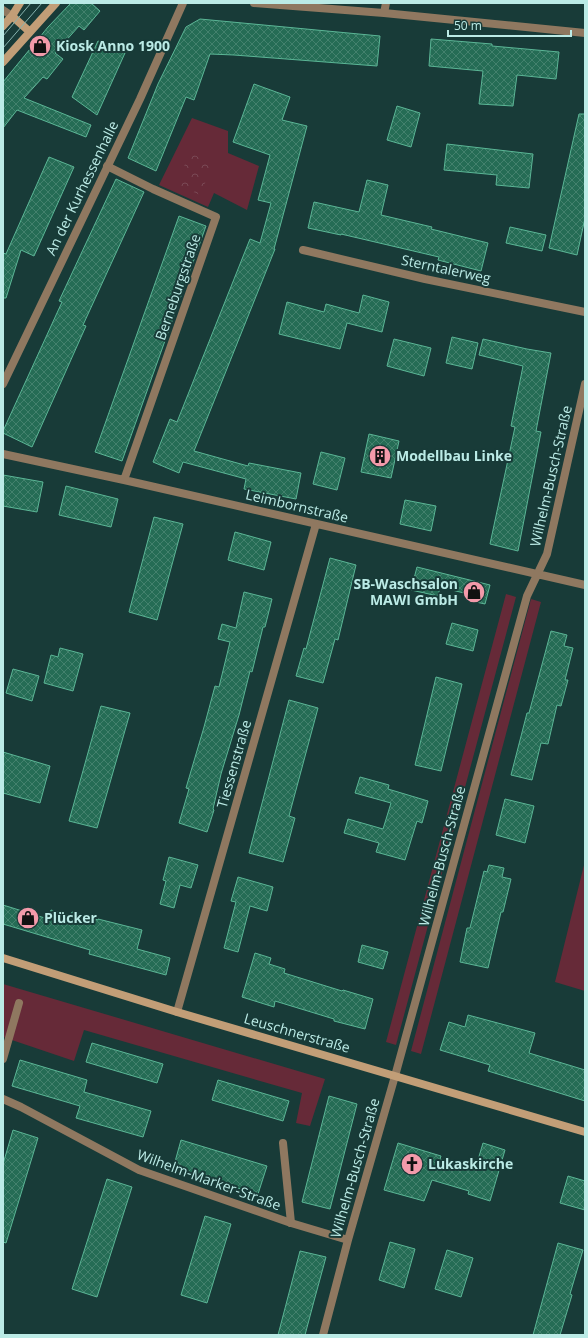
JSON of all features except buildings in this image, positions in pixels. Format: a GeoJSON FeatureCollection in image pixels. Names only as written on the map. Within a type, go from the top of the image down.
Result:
{"type":"FeatureCollection","features":[{"type":"Feature","properties":{"kind":"main road"},"geometry":{"type":"LineString","coordinates":[[3,26],[12,16],[20,3]]}},
{"type":"Feature","properties":{"kind":"main road"},"geometry":{"type":"LineString","coordinates":[[3,62],[56,3]]}},
{"type":"Feature","properties":{"kind":"main road"},"geometry":{"type":"LineString","coordinates":[[12,16],[30,32]]}},
{"type":"Feature","properties":{"kind":"main road","name":"Leuschnerstraße"},"geometry":{"type":"LineString","coordinates":[[3,958],[177,1012],[585,1132]]}},
{"type":"Feature","properties":{"kind":"street","name":"An der Kurhessenhalle"},"geometry":{"type":"LineString","coordinates":[[3,384],[140,99],[183,3]]}},
{"type":"Feature","properties":{"kind":"street"},"geometry":{"type":"LineString","coordinates":[[254,3],[384,13],[585,32]]}},
{"type":"Feature","properties":{"kind":"street"},"geometry":{"type":"LineString","coordinates":[[384,13],[386,3]]}},
{"type":"Feature","properties":{"kind":"street"},"geometry":{"type":"LineString","coordinates":[[3,10],[12,16]]}},
{"type":"Feature","properties":{"kind":"street","name":"Berneburgstraße"},"geometry":{"type":"LineString","coordinates":[[107,166],[153,189],[216,217],[124,480]]}},
{"type":"Feature","properties":{"kind":"street","name":"Sterntalerweg"},"geometry":{"type":"LineString","coordinates":[[303,250],[585,312]]}},
{"type":"Feature","properties":{"kind":"street","name":"Wilhelm-Busch-Straße"},"geometry":{"type":"LineString","coordinates":[[323,1335],[527,596],[547,554],[585,384]]}},
{"type":"Feature","properties":{"kind":"street","name":"Leimbornstraße"},"geometry":{"type":"LineString","coordinates":[[3,454],[124,480],[585,585]]}},
{"type":"Feature","properties":{"kind":"street","name":"Tiessenstraße"},"geometry":{"type":"LineString","coordinates":[[177,1012],[316,524]]}},
{"type":"Feature","properties":{"kind":"street"},"geometry":{"type":"LineString","coordinates":[[3,1059],[19,1003]]}},
{"type":"Feature","properties":{"kind":"street","name":"Wilhelm-Marker-Straße"},"geometry":{"type":"LineString","coordinates":[[3,1099],[21,1107],[139,1170],[291,1223],[348,1240]]}},
{"type":"Feature","properties":{"kind":"street"},"geometry":{"type":"LineString","coordinates":[[283,1143],[291,1223]]}},
{"type":"Feature","properties":{"kind":"green space"},"geometry":{"type":"Polygon","coordinates":[[[192,118],[228,131],[228,153],[259,166],[247,210],[214,193],[208,207],[159,185],[192,118]]]}},
{"type":"Feature","properties":{"kind":"green space"},"geometry":{"type":"Polygon","coordinates":[[[190,153],[213,164],[200,195],[176,184],[190,153]]]}},
{"type":"Feature","properties":{"kind":"green space"},"geometry":{"type":"Polygon","coordinates":[[[506,594],[516,597],[396,1045],[386,1042],[506,594]]]}},
{"type":"Feature","properties":{"kind":"green space"},"geometry":{"type":"Polygon","coordinates":[[[531,599],[541,602],[421,1054],[411,1051],[531,599]]]}},
{"type":"Feature","properties":{"kind":"green space"},"geometry":{"type":"Polygon","coordinates":[[[585,861],[585,991],[555,982],[585,861]]]}},
{"type":"Feature","properties":{"kind":"green space"},"geometry":{"type":"Polygon","coordinates":[[[3,984],[325,1079],[310,1126],[296,1123],[302,1093],[84,1030],[74,1061],[3,1037],[3,984]]]}},
{"type":"Feature","properties":{"kind":"tram line"},"geometry":{"type":"LineString","coordinates":[[3,36],[31,3]]}},
{"type":"Feature","properties":{"kind":"tram line"},"geometry":{"type":"LineString","coordinates":[[3,48],[42,3]]}},
{"type":"Feature","properties":{"kind":"place","name":"Kiosk Anno 1900"},"geometry":{"type":"Point","coordinates":[40,46]}},
{"type":"Feature","properties":{"kind":"place","name":"Modellbau Linke"},"geometry":{"type":"Point","coordinates":[380,456]}},
{"type":"Feature","properties":{"kind":"place","name":"SB-Waschsalon MAWI GmbH"},"geometry":{"type":"Point","coordinates":[474,592]}},
{"type":"Feature","properties":{"kind":"place","name":"Plücker"},"geometry":{"type":"Point","coordinates":[28,918]}},
{"type":"Feature","properties":{"kind":"place","name":"Lukaskirche"},"geometry":{"type":"Point","coordinates":[412,1164]}}]}
